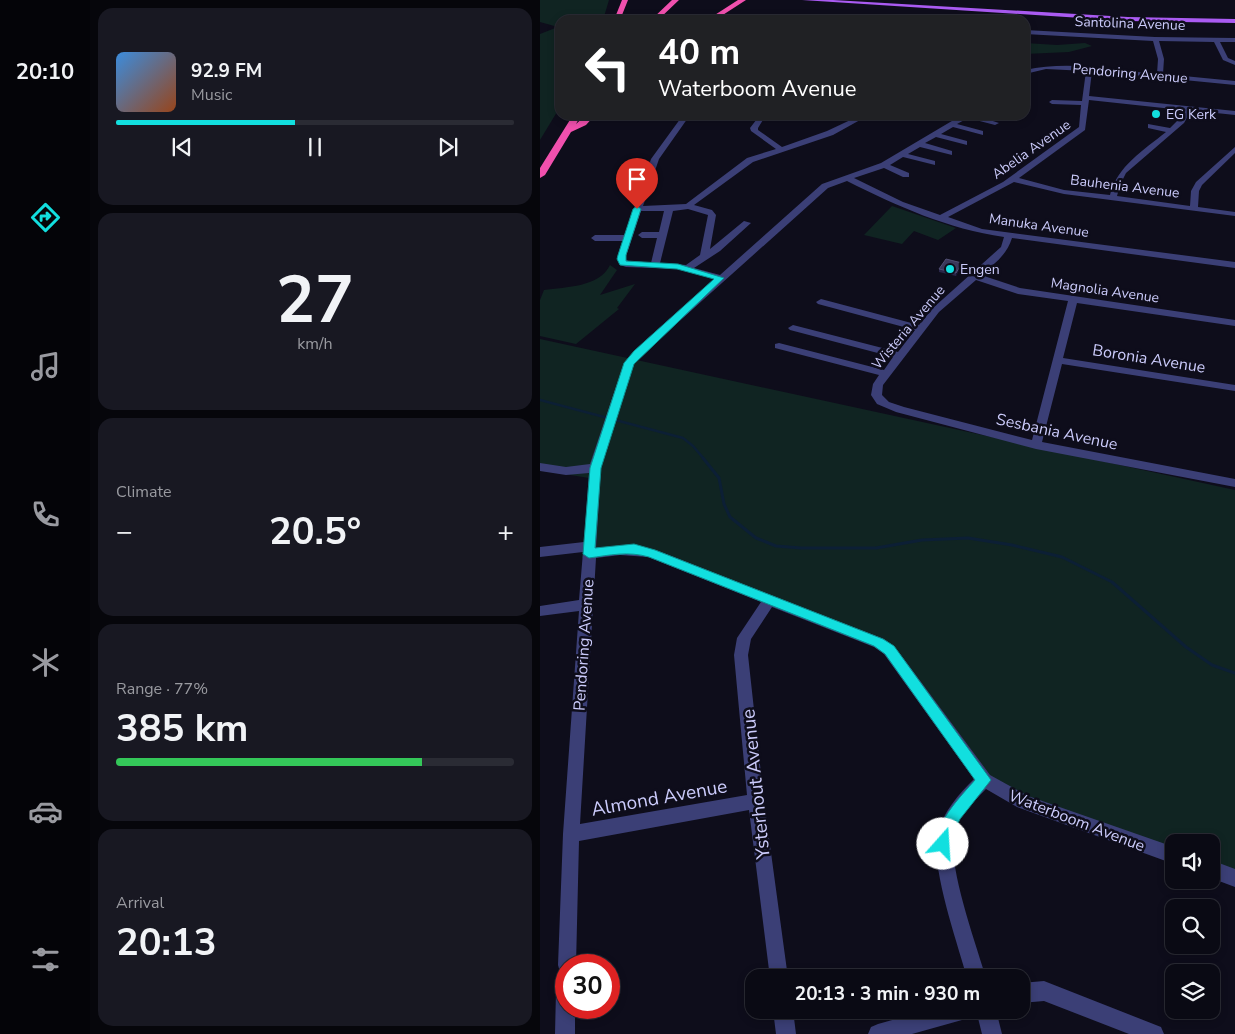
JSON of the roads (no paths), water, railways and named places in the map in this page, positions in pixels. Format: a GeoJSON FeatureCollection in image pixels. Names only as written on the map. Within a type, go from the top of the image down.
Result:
{"type":"FeatureCollection","features":[{"type":"Feature","properties":{"kind":"highway"},"geometry":{"type":"LineString","coordinates":[[619,15],[625,0]]}},
{"type":"Feature","properties":{"kind":"highway"},"geometry":{"type":"LineString","coordinates":[[660,15],[676,0]]}},
{"type":"Feature","properties":{"kind":"highway"},"geometry":{"type":"LineString","coordinates":[[718,15],[743,0]]}},
{"type":"Feature","properties":{"kind":"highway"},"geometry":{"type":"LineString","coordinates":[[565,133],[565,126],[568,120]]}},
{"type":"Feature","properties":{"kind":"highway"},"geometry":{"type":"LineString","coordinates":[[540,176],[574,120]]}},
{"type":"Feature","properties":{"kind":"highway"},"geometry":{"type":"LineString","coordinates":[[565,133],[586,120]]}},
{"type":"Feature","properties":{"kind":"main road"},"geometry":{"type":"LineString","coordinates":[[805,0],[1055,15],[1178,20],[1235,20]]}},
{"type":"Feature","properties":{"kind":"main road"},"geometry":{"type":"LineString","coordinates":[[835,0],[862,3]]}},
{"type":"Feature","properties":{"kind":"street","name":"Santolina Avenue"},"geometry":{"type":"LineString","coordinates":[[1030,33],[1095,40],[1235,40]]}},
{"type":"Feature","properties":{"kind":"street"},"geometry":{"type":"LineString","coordinates":[[1155,39],[1161,59],[1160,75]]}},
{"type":"Feature","properties":{"kind":"street"},"geometry":{"type":"LineString","coordinates":[[1216,40],[1225,59],[1235,63]]}},
{"type":"Feature","properties":{"kind":"street","name":"Pendoring Avenue"},"geometry":{"type":"LineString","coordinates":[[1030,71],[1046,67],[1089,68],[1235,82]]}},
{"type":"Feature","properties":{"kind":"street","name":"Abelia Avenue"},"geometry":{"type":"LineString","coordinates":[[940,218],[1014,179],[1082,128],[1089,68]]}},
{"type":"Feature","properties":{"kind":"street"},"geometry":{"type":"LineString","coordinates":[[1052,102],[1086,101],[1235,113]]}},
{"type":"Feature","properties":{"kind":"street"},"geometry":{"type":"LineString","coordinates":[[1113,198],[1116,185],[1123,172],[1183,120],[1186,108]]}},
{"type":"Feature","properties":{"kind":"street"},"geometry":{"type":"LineString","coordinates":[[683,120],[655,159],[621,259],[623,263],[687,269],[720,278]]}},
{"type":"Feature","properties":{"kind":"street"},"geometry":{"type":"LineString","coordinates":[[760,120],[754,128],[755,131],[781,149]]}},
{"type":"Feature","properties":{"kind":"street"},"geometry":{"type":"LineString","coordinates":[[688,206],[750,160],[830,133],[856,120]]}},
{"type":"Feature","properties":{"kind":"street","name":"Pendoring Avenue"},"geometry":{"type":"LineString","coordinates":[[567,954],[571,834],[595,468],[629,363],[637,353],[720,278],[825,186],[884,165],[958,120]]}},
{"type":"Feature","properties":{"kind":"street"},"geometry":{"type":"LineString","coordinates":[[984,120],[995,123]]}},
{"type":"Feature","properties":{"kind":"street"},"geometry":{"type":"LineString","coordinates":[[951,124],[980,133]]}},
{"type":"Feature","properties":{"kind":"street"},"geometry":{"type":"LineString","coordinates":[[1151,126],[1172,131]]}},
{"type":"Feature","properties":{"kind":"street"},"geometry":{"type":"LineString","coordinates":[[935,134],[964,142]]}},
{"type":"Feature","properties":{"kind":"street"},"geometry":{"type":"LineString","coordinates":[[919,144],[949,153]]}},
{"type":"Feature","properties":{"kind":"street"},"geometry":{"type":"LineString","coordinates":[[1194,208],[1195,191],[1199,184],[1235,148]]}},
{"type":"Feature","properties":{"kind":"street"},"geometry":{"type":"LineString","coordinates":[[902,154],[932,163]]}},
{"type":"Feature","properties":{"kind":"street"},"geometry":{"type":"LineString","coordinates":[[884,165],[906,175]]}},
{"type":"Feature","properties":{"kind":"street","name":"Manuka Avenue"},"geometry":{"type":"LineString","coordinates":[[848,178],[900,204],[981,231],[1235,265]]}},
{"type":"Feature","properties":{"kind":"street","name":"Bauhenia Avenue"},"geometry":{"type":"LineString","coordinates":[[1014,179],[1049,189],[1235,214]]}},
{"type":"Feature","properties":{"kind":"street"},"geometry":{"type":"LineString","coordinates":[[637,209],[688,206],[709,212],[712,215],[704,256]]}},
{"type":"Feature","properties":{"kind":"street"},"geometry":{"type":"LineString","coordinates":[[655,265],[669,208]]}},
{"type":"Feature","properties":{"kind":"street"},"geometry":{"type":"LineString","coordinates":[[687,269],[717,249],[748,223]]}},
{"type":"Feature","properties":{"kind":"street"},"geometry":{"type":"LineString","coordinates":[[642,235],[662,235]]}},
{"type":"Feature","properties":{"kind":"street","name":"Wisteria Avenue"},"geometry":{"type":"LineString","coordinates":[[876,397],[877,386],[921,328],[946,299],[1000,253],[1005,247],[1008,236]]}},
{"type":"Feature","properties":{"kind":"street"},"geometry":{"type":"LineString","coordinates":[[595,238],[627,238]]}},
{"type":"Feature","properties":{"kind":"street","name":"Magnolia Avenue"},"geometry":{"type":"LineString","coordinates":[[974,276],[1018,291],[1235,323]]}},
{"type":"Feature","properties":{"kind":"street"},"geometry":{"type":"LineString","coordinates":[[1036,445],[1073,299]]}},
{"type":"Feature","properties":{"kind":"street"},"geometry":{"type":"LineString","coordinates":[[821,302],[921,328]]}},
{"type":"Feature","properties":{"kind":"street"},"geometry":{"type":"LineString","coordinates":[[793,328],[900,356]]}},
{"type":"Feature","properties":{"kind":"street"},"geometry":{"type":"LineString","coordinates":[[779,346],[887,374]]}},
{"type":"Feature","properties":{"kind":"street","name":"Boronia Avenue"},"geometry":{"type":"LineString","coordinates":[[1057,360],[1235,388]]}},
{"type":"Feature","properties":{"kind":"street","name":"Sesbania Avenue"},"geometry":{"type":"LineString","coordinates":[[876,397],[900,410],[1036,445],[1235,483]]}},
{"type":"Feature","properties":{"kind":"street"},"geometry":{"type":"LineString","coordinates":[[540,467],[566,472],[595,468]]}},
{"type":"Feature","properties":{"kind":"street","name":"Waterboom Avenue"},"geometry":{"type":"LineString","coordinates":[[540,552],[623,549],[645,551],[879,642],[889,650],[984,780],[1023,802],[1165,853]]}},
{"type":"Feature","properties":{"kind":"street","name":"Ysterhout Avenue"},"geometry":{"type":"LineString","coordinates":[[770,599],[742,644],[742,662],[756,801],[778,969]]}},
{"type":"Feature","properties":{"kind":"street"},"geometry":{"type":"LineString","coordinates":[[540,611],[585,605]]}},
{"type":"Feature","properties":{"kind":"street"},"geometry":{"type":"LineString","coordinates":[[974,969],[948,874],[943,844],[946,832],[955,814],[984,780]]}},
{"type":"Feature","properties":{"kind":"street","name":"Almond Avenue"},"geometry":{"type":"LineString","coordinates":[[571,834],[756,801]]}},
{"type":"Feature","properties":{"kind":"street"},"geometry":{"type":"LineString","coordinates":[[1220,873],[1235,878]]}},
{"type":"Feature","properties":{"kind":"street"},"geometry":{"type":"LineString","coordinates":[[1030,992],[1044,991],[1154,1034]]}},
{"type":"Feature","properties":{"kind":"street"},"geometry":{"type":"LineString","coordinates":[[565,1019],[565,1034]]}},
{"type":"Feature","properties":{"kind":"street"},"geometry":{"type":"LineString","coordinates":[[784,1019],[786,1034]]}},
{"type":"Feature","properties":{"kind":"street"},"geometry":{"type":"LineString","coordinates":[[878,1034],[930,1019]]}},
{"type":"Feature","properties":{"kind":"street"},"geometry":{"type":"LineString","coordinates":[[988,1019],[992,1034]]}},
{"type":"Feature","properties":{"kind":"waterway"},"geometry":{"type":"LineString","coordinates":[[540,400],[683,438],[704,459]]}},
{"type":"Feature","properties":{"kind":"waterway"},"geometry":{"type":"LineString","coordinates":[[703,458],[719,478],[724,504],[730,517],[756,538],[776,546],[801,548],[876,548],[922,540],[968,538],[1012,545],[1062,557],[1112,582],[1186,647],[1212,665],[1235,673]]}},
{"type":"Feature","properties":{"kind":"place","name":"EG Kerk"},"geometry":{"type":"Point","coordinates":[1156,114]}},
{"type":"Feature","properties":{"kind":"place","name":"Engen"},"geometry":{"type":"Point","coordinates":[950,269]}}]}
